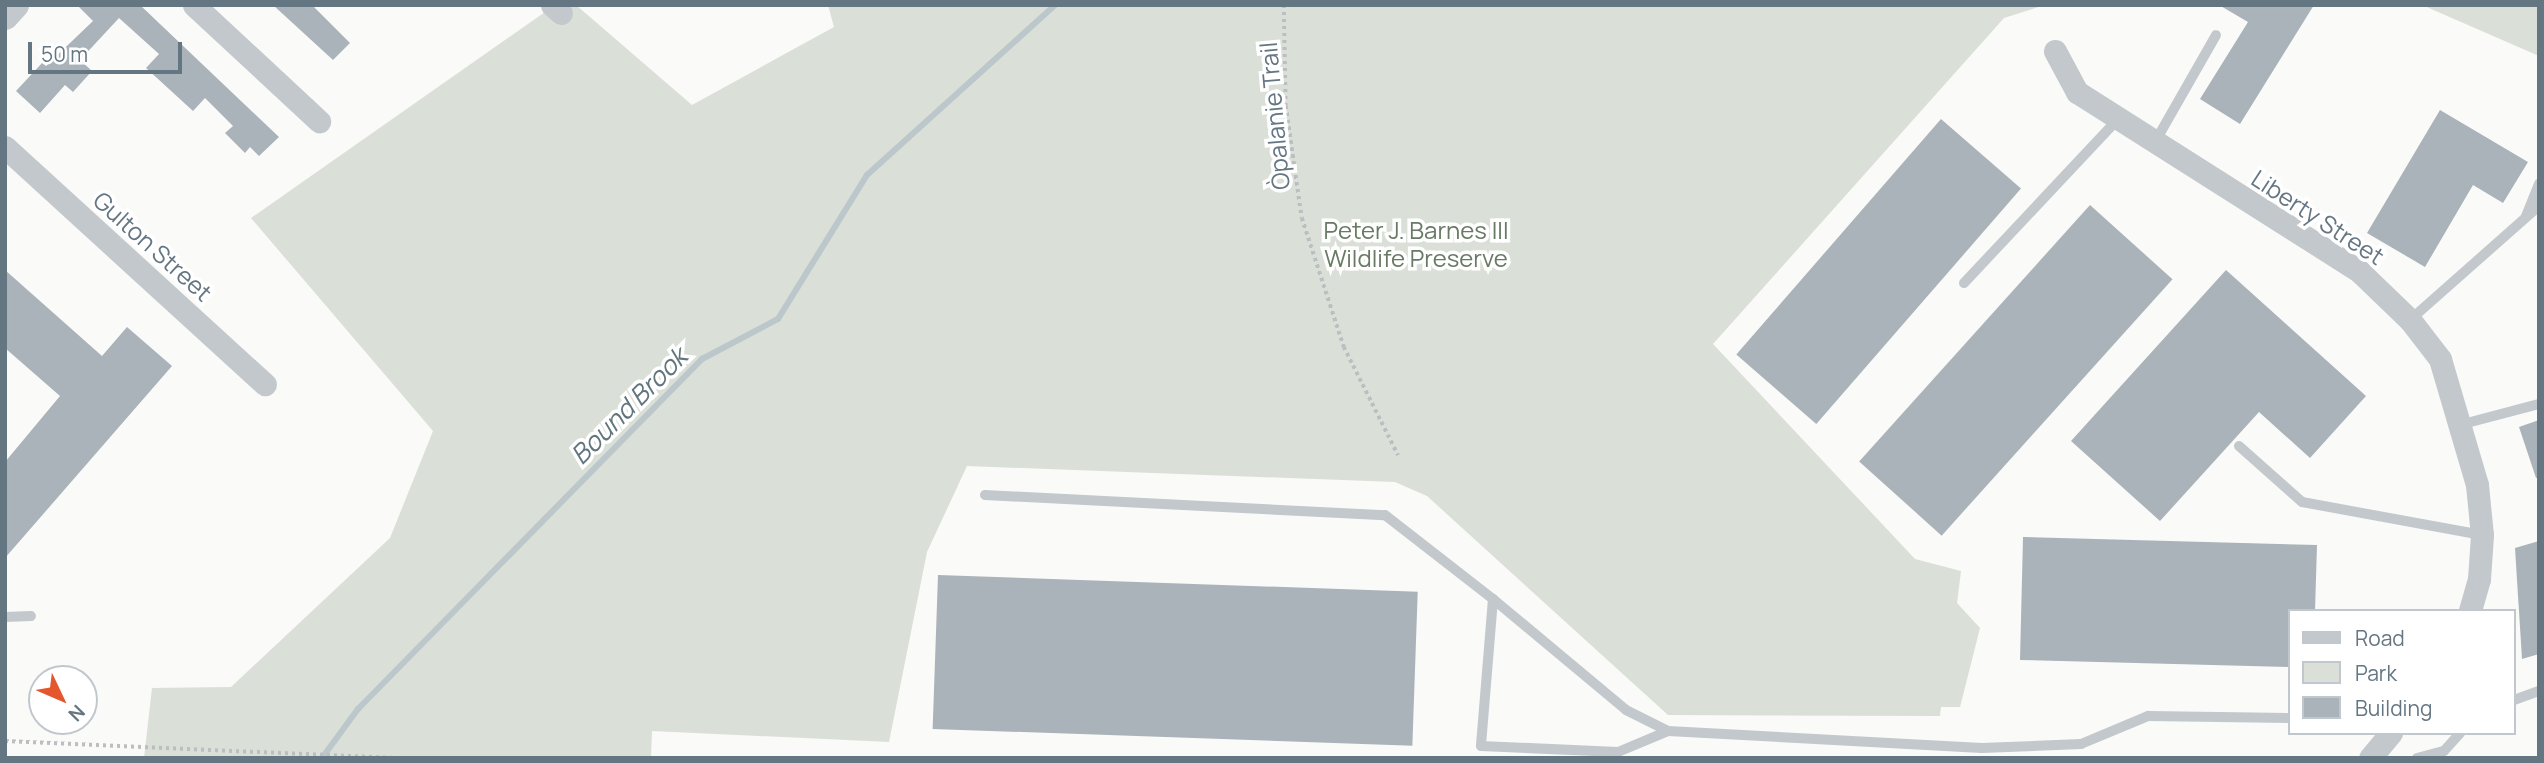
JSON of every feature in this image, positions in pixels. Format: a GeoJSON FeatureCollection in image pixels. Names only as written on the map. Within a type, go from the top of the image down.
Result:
{"type":"FeatureCollection","features":[{"type":"Feature","properties":{"kind":"street"},"geometry":{"type":"LineString","coordinates":[[6,15],[15,5]]}},
{"type":"Feature","properties":{"kind":"street"},"geometry":{"type":"LineString","coordinates":[[194,5],[320,121]]}},
{"type":"Feature","properties":{"kind":"street","name":"Liberty Street"},"geometry":{"type":"LineString","coordinates":[[2055,51],[2077,92],[2154,144],[2359,271],[2410,320],[2440,359],[2463,424],[2477,485],[2482,535],[2479,579],[2471,609]]}},
{"type":"Feature","properties":{"kind":"street","name":"Gulton Street"},"geometry":{"type":"LineString","coordinates":[[5,147],[265,384]]}},
{"type":"Feature","properties":{"kind":"lane"},"geometry":{"type":"LineString","coordinates":[[2154,144],[2216,35]]}},
{"type":"Feature","properties":{"kind":"lane"},"geometry":{"type":"LineString","coordinates":[[1964,283],[2117,120]]}},
{"type":"Feature","properties":{"kind":"lane"},"geometry":{"type":"LineString","coordinates":[[2525,218],[2539,184]]}},
{"type":"Feature","properties":{"kind":"lane"},"geometry":{"type":"LineString","coordinates":[[2410,320],[2539,206]]}},
{"type":"Feature","properties":{"kind":"lane"},"geometry":{"type":"LineString","coordinates":[[2463,424],[2539,404]]}},
{"type":"Feature","properties":{"kind":"lane"},"geometry":{"type":"LineString","coordinates":[[2239,446],[2302,502],[2482,535]]}},
{"type":"Feature","properties":{"kind":"lane"},"geometry":{"type":"LineString","coordinates":[[985,495],[1385,515],[1493,599],[1616,703],[1668,731],[1752,739],[1842,739],[1982,748],[2081,744],[2148,716],[2288,718]]}},
{"type":"Feature","properties":{"kind":"lane"},"geometry":{"type":"LineString","coordinates":[[1493,599],[1481,746],[1618,752],[1668,731]]}},
{"type":"Feature","properties":{"kind":"lane"},"geometry":{"type":"LineString","coordinates":[[5,617],[31,617]]}},
{"type":"Feature","properties":{"kind":"lane"},"geometry":{"type":"LineString","coordinates":[[2516,699],[2539,691]]}},
{"type":"Feature","properties":{"kind":"lane"},"geometry":{"type":"LineString","coordinates":[[2417,758],[2444,751],[2454,735]]}},
{"type":"Feature","properties":{"kind":"path","name":"Òpalanie Trail"},"geometry":{"type":"LineString","coordinates":[[1284,5],[1287,118],[1303,218],[1344,347],[1398,455]]}},
{"type":"Feature","properties":{"kind":"path"},"geometry":{"type":"LineString","coordinates":[[5,741],[401,758]]}},
{"type":"Feature","properties":{"kind":"green space","name":"Peter J. Barnes III Wildlife Preserve"},"geometry":{"type":"Polygon","coordinates":[[[555,5],[576,5],[692,105],[834,27],[828,5],[2045,5],[2004,18],[1713,344],[1915,559],[1961,571],[1957,603],[1980,628],[1960,707],[1941,707],[1940,716],[1668,715],[1427,496],[1395,482],[967,466],[927,552],[889,742],[652,731],[651,758],[144,758],[152,688],[231,687],[390,538],[433,431],[251,218],[555,5]]]}},
{"type":"Feature","properties":{"kind":"green space"},"geometry":{"type":"Polygon","coordinates":[[[2422,5],[2539,5],[2539,56],[2422,5]]]}},
{"type":"Feature","properties":{"kind":"building"},"geometry":{"type":"Polygon","coordinates":[[[77,5],[140,5],[279,137],[259,156],[250,147],[245,153],[225,133],[233,126],[205,98],[193,111],[146,68],[159,54],[119,18],[80,60],[92,71],[73,92],[65,85],[40,113],[16,91],[42,63],[46,66],[93,21],[77,5]]]}},
{"type":"Feature","properties":{"kind":"building"},"geometry":{"type":"Polygon","coordinates":[[[273,5],[312,5],[350,43],[333,60],[273,5]]]}},
{"type":"Feature","properties":{"kind":"building"},"geometry":{"type":"Polygon","coordinates":[[[2219,5],[2314,5],[2240,124],[2200,99],[2248,22],[2219,5]]]}},
{"type":"Feature","properties":{"kind":"building"},"geometry":{"type":"Polygon","coordinates":[[[2440,110],[2528,162],[2503,203],[2473,185],[2425,267],[2367,233],[2440,110]]]}},
{"type":"Feature","properties":{"kind":"building"},"geometry":{"type":"Polygon","coordinates":[[[1941,119],[2021,189],[1816,424],[1736,354],[1941,119]]]}},
{"type":"Feature","properties":{"kind":"building"},"geometry":{"type":"Polygon","coordinates":[[[2090,205],[2172,279],[1942,536],[1859,461],[2090,205]]]}},
{"type":"Feature","properties":{"kind":"building"},"geometry":{"type":"Polygon","coordinates":[[[5,270],[102,356],[127,327],[172,366],[5,558],[5,462],[60,396],[5,348],[5,270]]]}},
{"type":"Feature","properties":{"kind":"building"},"geometry":{"type":"Polygon","coordinates":[[[2226,270],[2366,396],[2310,458],[2259,412],[2160,521],[2071,441],[2226,270]]]}},
{"type":"Feature","properties":{"kind":"building"},"geometry":{"type":"Polygon","coordinates":[[[2539,420],[2539,477],[2536,478],[2519,427],[2539,420]]]}},
{"type":"Feature","properties":{"kind":"building"},"geometry":{"type":"Polygon","coordinates":[[[2023,537],[2317,545],[2315,609],[2288,609],[2288,667],[2020,660],[2023,537]]]}},
{"type":"Feature","properties":{"kind":"building"},"geometry":{"type":"Polygon","coordinates":[[[2539,541],[2539,654],[2522,659],[2515,548],[2539,541]]]}},
{"type":"Feature","properties":{"kind":"building"},"geometry":{"type":"Polygon","coordinates":[[[938,575],[1418,592],[1412,746],[933,729],[938,575]]]}},
{"type":"Feature","properties":{"kind":"waterway","name":"Bound Brook"},"geometry":{"type":"LineString","coordinates":[[322,758],[358,709],[702,359],[778,319],[867,175],[1055,5]]}}]}
